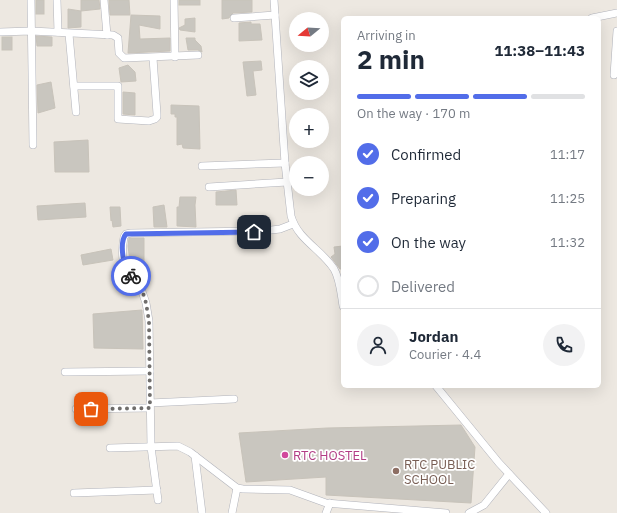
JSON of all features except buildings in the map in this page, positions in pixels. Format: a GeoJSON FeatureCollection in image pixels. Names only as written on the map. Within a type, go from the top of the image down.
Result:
{"type":"FeatureCollection","features":[{"type":"Feature","properties":{"kind":"street"},"geometry":{"type":"LineString","coordinates":[[31,0],[33,145]]}},
{"type":"Feature","properties":{"kind":"street"},"geometry":{"type":"LineString","coordinates":[[57,0],[58,32]]}},
{"type":"Feature","properties":{"kind":"street"},"geometry":{"type":"LineString","coordinates":[[104,0],[107,35]]}},
{"type":"Feature","properties":{"kind":"street"},"geometry":{"type":"LineString","coordinates":[[174,0],[175,57]]}},
{"type":"Feature","properties":{"kind":"street"},"geometry":{"type":"LineString","coordinates":[[274,0],[289,207],[293,224],[302,238],[322,256],[335,271],[341,297]]}},
{"type":"Feature","properties":{"kind":"street"},"geometry":{"type":"LineString","coordinates":[[601,16],[617,13]]}},
{"type":"Feature","properties":{"kind":"street"},"geometry":{"type":"LineString","coordinates":[[234,18],[275,15]]}},
{"type":"Feature","properties":{"kind":"street"},"geometry":{"type":"LineString","coordinates":[[0,32],[31,31],[116,36],[118,38],[119,53],[124,58],[198,55]]}},
{"type":"Feature","properties":{"kind":"street"},"geometry":{"type":"LineString","coordinates":[[614,75],[617,31]]}},
{"type":"Feature","properties":{"kind":"street"},"geometry":{"type":"LineString","coordinates":[[69,34],[76,112]]}},
{"type":"Feature","properties":{"kind":"street"},"geometry":{"type":"LineString","coordinates":[[74,86],[118,86],[118,119],[152,121],[157,117],[153,58]]}},
{"type":"Feature","properties":{"kind":"street"},"geometry":{"type":"LineString","coordinates":[[202,166],[285,163]]}},
{"type":"Feature","properties":{"kind":"street"},"geometry":{"type":"LineString","coordinates":[[209,187],[287,182]]}},
{"type":"Feature","properties":{"kind":"street"},"geometry":{"type":"LineString","coordinates":[[158,500],[151,447],[148,313],[140,283],[137,279],[130,276],[124,267],[123,242],[126,234],[263,231],[280,229],[293,224]]}},
{"type":"Feature","properties":{"kind":"street"},"geometry":{"type":"LineString","coordinates":[[65,372],[150,371]]}},
{"type":"Feature","properties":{"kind":"street"},"geometry":{"type":"LineString","coordinates":[[438,388],[509,474],[546,513]]}},
{"type":"Feature","properties":{"kind":"street"},"geometry":{"type":"LineString","coordinates":[[76,409],[150,406],[234,399]]}},
{"type":"Feature","properties":{"kind":"street"},"geometry":{"type":"LineString","coordinates":[[110,448],[178,446],[195,456],[237,488],[297,492],[330,503],[446,513]]}},
{"type":"Feature","properties":{"kind":"street"},"geometry":{"type":"LineString","coordinates":[[195,456],[202,513]]}},
{"type":"Feature","properties":{"kind":"street"},"geometry":{"type":"LineString","coordinates":[[469,513],[484,505],[509,474]]}},
{"type":"Feature","properties":{"kind":"street"},"geometry":{"type":"LineString","coordinates":[[232,513],[237,488]]}},
{"type":"Feature","properties":{"kind":"street"},"geometry":{"type":"LineString","coordinates":[[74,493],[157,490]]}},
{"type":"Feature","properties":{"kind":"street"},"geometry":{"type":"LineString","coordinates":[[326,513],[330,503]]}},
{"type":"Feature","properties":{"kind":"way so far"},"geometry":{"type":"LineString","coordinates":[[91,409],[150,408],[148,313],[140,283],[137,279],[131,276]]}},
{"type":"Feature","properties":{"kind":"place","name":"RTC HOSTEL"},"geometry":{"type":"Point","coordinates":[285,455]}},
{"type":"Feature","properties":{"kind":"place","name":"RTC PUBLIC SCHOOL"},"geometry":{"type":"Point","coordinates":[396,471]}},
{"type":"Feature","properties":{"kind":"route"},"geometry":{"type":"LineString","coordinates":[[131,276],[126,272],[124,267],[123,242],[126,234],[254,232]]}}]}
